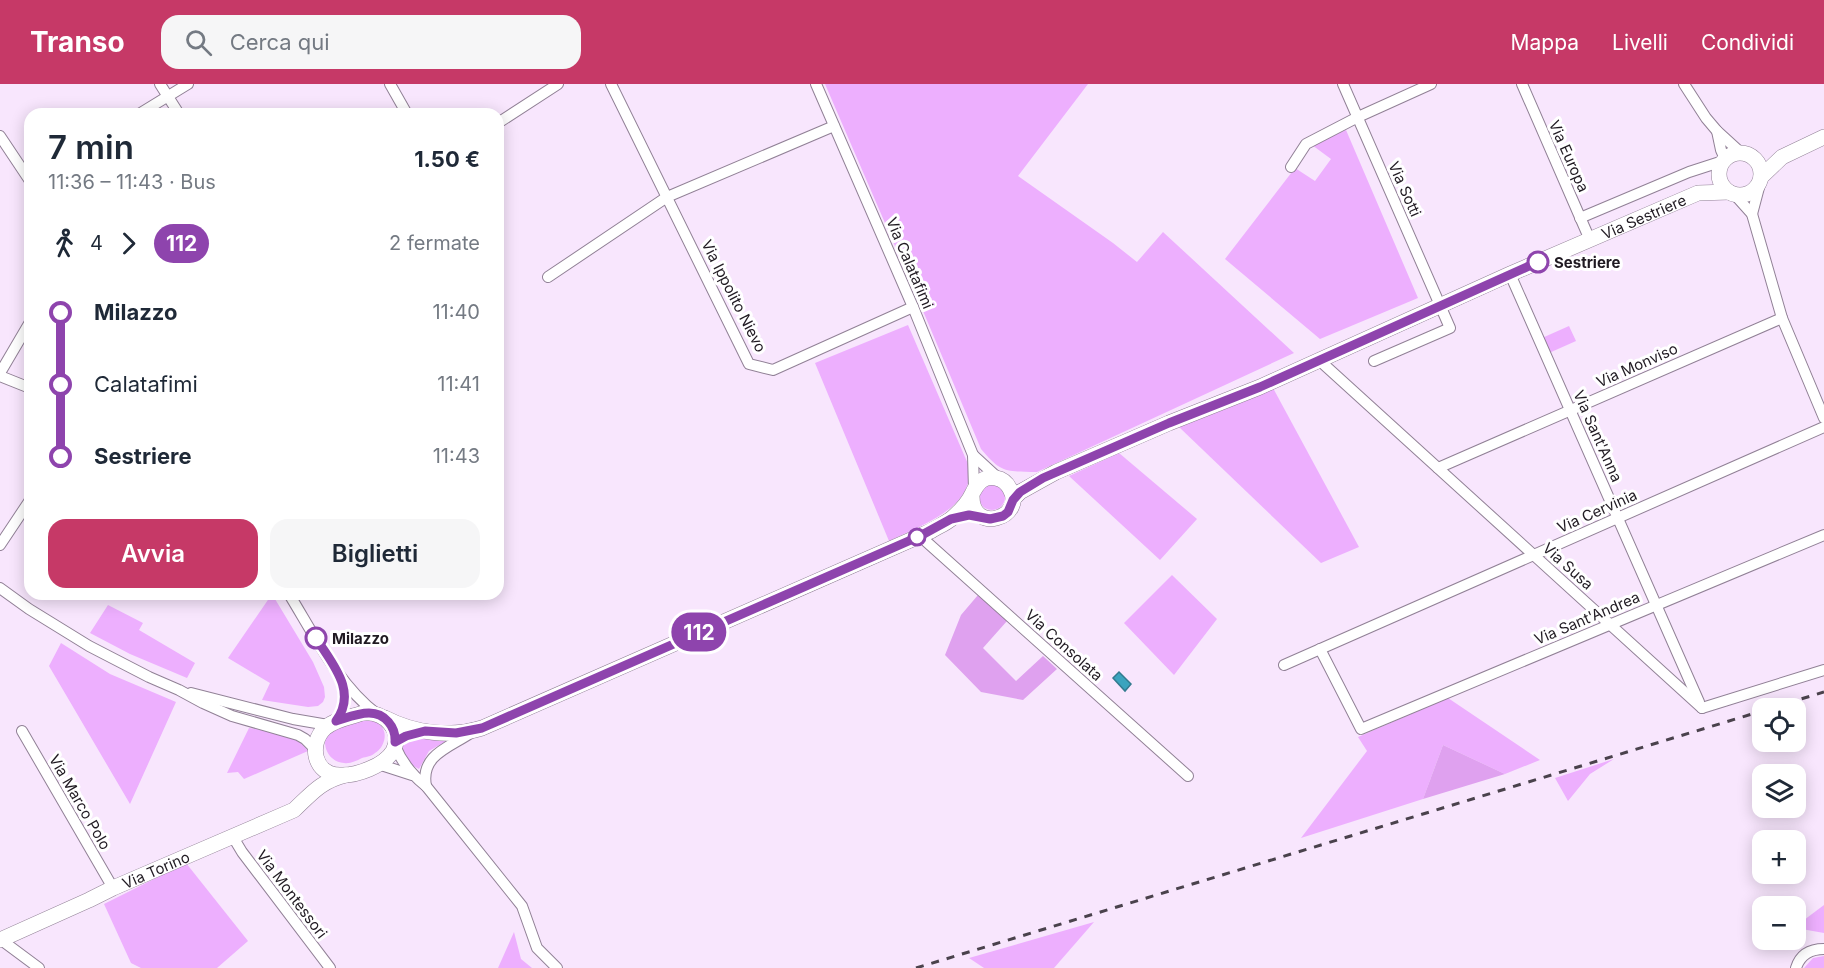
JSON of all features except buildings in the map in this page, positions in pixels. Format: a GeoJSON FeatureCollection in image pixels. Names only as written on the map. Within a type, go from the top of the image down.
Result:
{"type":"FeatureCollection","features":[{"type":"Feature","properties":{"kind":"main road"},"geometry":{"type":"LineString","coordinates":[[1698,193],[1748,194],[1758,186],[1761,179],[1782,157],[1824,137]]}},
{"type":"Feature","properties":{"kind":"main road","name":"Via Sestriere"},"geometry":{"type":"LineString","coordinates":[[1722,162],[1734,153],[1746,154]]}},
{"type":"Feature","properties":{"kind":"main road"},"geometry":{"type":"LineString","coordinates":[[1746,154],[1782,157]]}},
{"type":"Feature","properties":{"kind":"main road"},"geometry":{"type":"LineString","coordinates":[[1746,154],[1760,166],[1761,179]]}},
{"type":"Feature","properties":{"kind":"main road"},"geometry":{"type":"LineString","coordinates":[[1698,193],[1722,162]]}},
{"type":"Feature","properties":{"kind":"main road"},"geometry":{"type":"LineString","coordinates":[[1722,162],[1719,179],[1725,189],[1732,193]]}},
{"type":"Feature","properties":{"kind":"main road","name":"Via Sestriere"},"geometry":{"type":"LineString","coordinates":[[1043,478],[1169,423],[1260,387],[1510,274],[1698,193]]}},
{"type":"Feature","properties":{"kind":"main road"},"geometry":{"type":"LineString","coordinates":[[951,519],[983,480],[1043,478]]}},
{"type":"Feature","properties":{"kind":"main road"},"geometry":{"type":"LineString","coordinates":[[1013,500],[1020,492],[1043,478]]}},
{"type":"Feature","properties":{"kind":"main road"},"geometry":{"type":"LineString","coordinates":[[308,795],[315,778],[317,738],[332,723],[363,713],[381,716],[425,731],[456,733],[474,730],[920,536],[951,519],[969,515],[990,519],[1003,516],[1012,506],[1013,500],[1012,493],[1001,480]]}},
{"type":"Feature","properties":{"kind":"main road"},"geometry":{"type":"LineString","coordinates":[[973,492],[974,508],[983,517]]}},
{"type":"Feature","properties":{"kind":"main road"},"geometry":{"type":"LineString","coordinates":[[381,716],[393,727],[395,744]]}},
{"type":"Feature","properties":{"kind":"main road"},"geometry":{"type":"LineString","coordinates":[[316,755],[329,772],[346,775],[378,764],[386,759],[395,744],[406,736],[425,731]]}},
{"type":"Feature","properties":{"kind":"main road","name":"Via Torino"},"geometry":{"type":"LineString","coordinates":[[0,939],[294,810],[308,795],[327,781],[346,775]]}},
{"type":"Feature","properties":{"kind":"street"},"geometry":{"type":"LineString","coordinates":[[160,84],[175,108]]}},
{"type":"Feature","properties":{"kind":"street"},"geometry":{"type":"LineString","coordinates":[[149,108],[188,84]]}},
{"type":"Feature","properties":{"kind":"street"},"geometry":{"type":"LineString","coordinates":[[390,84],[404,108]]}},
{"type":"Feature","properties":{"kind":"street"},"geometry":{"type":"LineString","coordinates":[[504,119],[558,84]]}},
{"type":"Feature","properties":{"kind":"street","name":"Via Ippolito Nievo"},"geometry":{"type":"LineString","coordinates":[[611,84],[749,364],[773,370],[913,307]]}},
{"type":"Feature","properties":{"kind":"street","name":"Via Calatafimi"},"geometry":{"type":"LineString","coordinates":[[816,84],[913,307],[973,455],[973,492]]}},
{"type":"Feature","properties":{"kind":"street","name":"Via Sotti"},"geometry":{"type":"LineString","coordinates":[[1343,84],[1450,328],[1374,361]]}},
{"type":"Feature","properties":{"kind":"street"},"geometry":{"type":"LineString","coordinates":[[1291,167],[1305,144],[1431,84]]}},
{"type":"Feature","properties":{"kind":"street","name":"Via Europa"},"geometry":{"type":"LineString","coordinates":[[1522,84],[1590,240]]}},
{"type":"Feature","properties":{"kind":"street"},"geometry":{"type":"LineString","coordinates":[[1684,84],[1717,131],[1746,154]]}},
{"type":"Feature","properties":{"kind":"street"},"geometry":{"type":"LineString","coordinates":[[548,278],[668,197],[834,126]]}},
{"type":"Feature","properties":{"kind":"street"},"geometry":{"type":"LineString","coordinates":[[1717,131],[1722,162]]}},
{"type":"Feature","properties":{"kind":"street"},"geometry":{"type":"LineString","coordinates":[[0,136],[24,172]]}},
{"type":"Feature","properties":{"kind":"street","name":"Via Sestriere"},"geometry":{"type":"LineString","coordinates":[[1580,218],[1689,172],[1722,162]]}},
{"type":"Feature","properties":{"kind":"street"},"geometry":{"type":"LineString","coordinates":[[1752,214],[1761,179]]}},
{"type":"Feature","properties":{"kind":"street"},"geometry":{"type":"LineString","coordinates":[[1732,193],[1752,214],[1782,318],[1824,418]]}},
{"type":"Feature","properties":{"kind":"street","name":"Via Sant'Anna"},"geometry":{"type":"LineString","coordinates":[[1510,274],[1702,708]]}},
{"type":"Feature","properties":{"kind":"street","name":"Via Monviso"},"geometry":{"type":"LineString","coordinates":[[1438,468],[1782,318]]}},
{"type":"Feature","properties":{"kind":"street"},"geometry":{"type":"LineString","coordinates":[[24,333],[0,375],[24,385]]}},
{"type":"Feature","properties":{"kind":"street","name":"Via Susa"},"geometry":{"type":"LineString","coordinates":[[1319,360],[1702,708]]}},
{"type":"Feature","properties":{"kind":"street","name":"Via Cervinia"},"geometry":{"type":"LineString","coordinates":[[1284,665],[1824,427]]}},
{"type":"Feature","properties":{"kind":"street","name":"Via Calatafimi"},"geometry":{"type":"LineString","coordinates":[[973,455],[1001,480]]}},
{"type":"Feature","properties":{"kind":"street"},"geometry":{"type":"LineString","coordinates":[[0,545],[24,509]]}},
{"type":"Feature","properties":{"kind":"street","name":"Via Sant'Andrea"},"geometry":{"type":"LineString","coordinates":[[1320,650],[1361,729],[1824,535]]}},
{"type":"Feature","properties":{"kind":"street","name":"Via Consolata"},"geometry":{"type":"LineString","coordinates":[[920,536],[1188,776]]}},
{"type":"Feature","properties":{"kind":"street"},"geometry":{"type":"LineString","coordinates":[[0,588],[89,646],[231,716],[298,735],[305,739],[316,755]]}},
{"type":"Feature","properties":{"kind":"street"},"geometry":{"type":"LineString","coordinates":[[293,600],[339,674],[366,705],[381,716]]}},
{"type":"Feature","properties":{"kind":"street"},"geometry":{"type":"LineString","coordinates":[[1702,708],[1824,670]]}},
{"type":"Feature","properties":{"kind":"street"},"geometry":{"type":"LineString","coordinates":[[179,690],[293,719],[332,723],[342,712],[345,704],[339,674]]}},
{"type":"Feature","properties":{"kind":"street"},"geometry":{"type":"LineString","coordinates":[[426,786],[424,778],[426,771],[435,755],[474,730]]}},
{"type":"Feature","properties":{"kind":"street","name":"Via Marco Polo"},"geometry":{"type":"LineString","coordinates":[[22,731],[113,888]]}},
{"type":"Feature","properties":{"kind":"street"},"geometry":{"type":"LineString","coordinates":[[395,744],[402,763],[426,786],[522,906],[537,948],[556,967]]}},
{"type":"Feature","properties":{"kind":"street"},"geometry":{"type":"LineString","coordinates":[[378,764],[413,776]]}},
{"type":"Feature","properties":{"kind":"street","name":"Via Montessori"},"geometry":{"type":"LineString","coordinates":[[233,837],[330,968]]}},
{"type":"Feature","properties":{"kind":"street"},"geometry":{"type":"LineString","coordinates":[[0,939],[39,968]]}},
{"type":"Feature","properties":{"kind":"street"},"geometry":{"type":"LineString","coordinates":[[1795,966],[1808,952],[1824,949]]}},
{"type":"Feature","properties":{"kind":"shaded area"},"geometry":{"type":"Polygon","coordinates":[[[825,84],[1088,84],[1018,176],[1137,262],[1163,232],[1294,353],[1037,472],[1005,470],[994,463],[981,449],[825,84]]]}},
{"type":"Feature","properties":{"kind":"shaded area"},"geometry":{"type":"Polygon","coordinates":[[[1346,130],[1418,298],[1320,339],[1225,259],[1295,168],[1315,181],[1331,159],[1312,145],[1346,130]]]}},
{"type":"Feature","properties":{"kind":"shaded area"},"geometry":{"type":"Polygon","coordinates":[[[908,325],[968,464],[969,478],[963,494],[946,511],[889,541],[815,363],[908,325]]]}},
{"type":"Feature","properties":{"kind":"shaded area"},"geometry":{"type":"Polygon","coordinates":[[[1569,326],[1576,341],[1549,353],[1542,338],[1569,326]]]}},
{"type":"Feature","properties":{"kind":"shaded area"},"geometry":{"type":"Polygon","coordinates":[[[1273,388],[1359,547],[1321,563],[1179,427],[1273,388]]]}},
{"type":"Feature","properties":{"kind":"shaded area"},"geometry":{"type":"Polygon","coordinates":[[[1119,453],[1197,519],[1160,560],[1069,476],[1119,453]]]}},
{"type":"Feature","properties":{"kind":"shaded area"},"geometry":{"type":"Polygon","coordinates":[[[992,484],[1001,488],[1005,497],[1001,506],[992,510],[983,506],[979,497],[983,488],[992,484]]]}},
{"type":"Feature","properties":{"kind":"shaded area"},"geometry":{"type":"Polygon","coordinates":[[[1172,575],[1217,619],[1174,675],[1124,623],[1172,575]]]}},
{"type":"Feature","properties":{"kind":"shaded area"},"geometry":{"type":"Polygon","coordinates":[[[978,595],[1007,621],[983,648],[1016,681],[1043,656],[1057,669],[1023,700],[981,692],[945,655],[961,615],[978,595]]]}},
{"type":"Feature","properties":{"kind":"shaded area"},"geometry":{"type":"Polygon","coordinates":[[[268,600],[276,600],[313,662],[324,687],[323,702],[318,706],[308,707],[262,700],[270,683],[228,658],[268,600]]]}},
{"type":"Feature","properties":{"kind":"shaded area"},"geometry":{"type":"Polygon","coordinates":[[[108,605],[143,623],[139,630],[195,663],[187,678],[130,654],[90,633],[108,605]]]}},
{"type":"Feature","properties":{"kind":"shaded area"},"geometry":{"type":"Polygon","coordinates":[[[61,643],[110,674],[176,702],[130,804],[49,666],[61,643]]]}},
{"type":"Feature","properties":{"kind":"shaded area"},"geometry":{"type":"Polygon","coordinates":[[[1448,698],[1540,760],[1505,774],[1443,745],[1423,799],[1301,838],[1367,751],[1358,737],[1448,698]]]}},
{"type":"Feature","properties":{"kind":"shaded area"},"geometry":{"type":"Polygon","coordinates":[[[363,717],[375,721],[383,728],[385,736],[381,748],[372,755],[351,763],[338,762],[333,759],[326,750],[328,734],[339,725],[363,717]]]}},
{"type":"Feature","properties":{"kind":"shaded area"},"geometry":{"type":"Polygon","coordinates":[[[249,728],[289,736],[308,751],[244,779],[238,772],[227,773],[249,728]]]}},
{"type":"Feature","properties":{"kind":"shaded area"},"geometry":{"type":"Polygon","coordinates":[[[416,737],[448,740],[429,751],[419,769],[406,759],[402,747],[407,740],[416,737]]]}},
{"type":"Feature","properties":{"kind":"shaded area"},"geometry":{"type":"Polygon","coordinates":[[[1443,745],[1505,774],[1423,799],[1443,745]]]}},
{"type":"Feature","properties":{"kind":"shaded area"},"geometry":{"type":"Polygon","coordinates":[[[1614,759],[1590,774],[1568,801],[1555,778],[1614,759]]]}},
{"type":"Feature","properties":{"kind":"shaded area"},"geometry":{"type":"Polygon","coordinates":[[[186,863],[248,941],[217,968],[141,968],[131,963],[104,904],[186,863]]]}},
{"type":"Feature","properties":{"kind":"shaded area"},"geometry":{"type":"Polygon","coordinates":[[[1824,905],[1824,933],[1806,930],[1806,918],[1824,905]]]}},
{"type":"Feature","properties":{"kind":"shaded area"},"geometry":{"type":"Polygon","coordinates":[[[1094,922],[1054,968],[984,968],[969,958],[1094,922]]]}},
{"type":"Feature","properties":{"kind":"shaded area"},"geometry":{"type":"Polygon","coordinates":[[[514,932],[521,959],[532,968],[498,968],[514,932]]]}},
{"type":"Feature","properties":{"kind":"shaded area"},"geometry":{"type":"Polygon","coordinates":[[[1824,956],[1824,968],[1804,968],[1813,958],[1824,956]]]}},
{"type":"Feature","properties":{"kind":"water"},"geometry":{"type":"Polygon","coordinates":[[[1119,672],[1131,684],[1125,691],[1113,678],[1119,672]]]}},
{"type":"Feature","properties":{"kind":"railway"},"geometry":{"type":"LineString","coordinates":[[1804,698],[1824,692]]}},
{"type":"Feature","properties":{"kind":"railway"},"geometry":{"type":"LineString","coordinates":[[916,968],[1752,714]]}},
{"type":"Feature","properties":{"kind":"bus line","name":"112"},"geometry":{"type":"LineString","coordinates":[[316,638],[339,674],[344,691],[345,704],[336,721],[363,713],[378,714],[393,727],[395,742],[406,736],[425,731],[456,733],[482,728],[920,536],[951,519],[969,515],[997,519],[1008,512],[1013,500],[1020,492],[1043,478],[1169,423],[1260,387],[1538,262]]}},
{"type":"Feature","properties":{"kind":"place","name":"Sestriere"},"geometry":{"type":"Point","coordinates":[1538,262]}},
{"type":"Feature","properties":{"kind":"place","name":"Milazzo"},"geometry":{"type":"Point","coordinates":[316,638]}}]}
